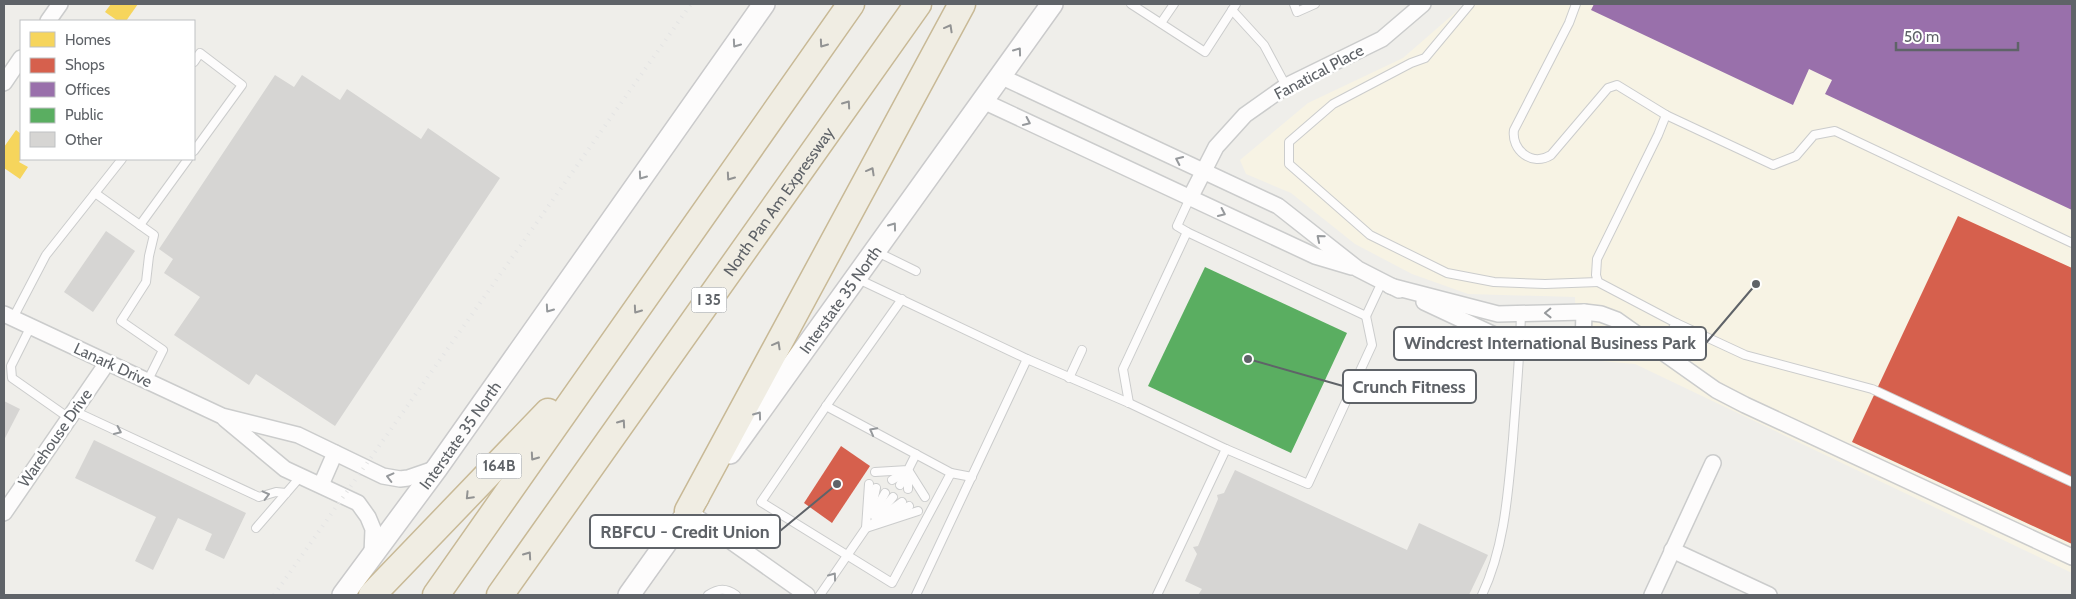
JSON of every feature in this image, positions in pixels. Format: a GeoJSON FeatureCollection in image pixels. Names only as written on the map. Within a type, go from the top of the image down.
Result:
{"type":"FeatureCollection","features":[{"type":"Feature","properties":{"kind":"highway"},"geometry":{"type":"LineString","coordinates":[[436,595],[851,4]]}},
{"type":"Feature","properties":{"kind":"highway","name":"North Pan Am Expressway"},"geometry":{"type":"LineString","coordinates":[[500,595],[918,4]]}},
{"type":"Feature","properties":{"kind":"highway"},"geometry":{"type":"LineString","coordinates":[[688,511],[962,4]]}},
{"type":"Feature","properties":{"kind":"highway","name":"164B"},"geometry":{"type":"LineString","coordinates":[[372,595],[513,451],[621,332]]}},
{"type":"Feature","properties":{"kind":"main road","name":"Interstate 35 North"},"geometry":{"type":"LineString","coordinates":[[343,595],[437,468],[764,4]]}},
{"type":"Feature","properties":{"kind":"main road","name":"Interstate 35 North"},"geometry":{"type":"LineString","coordinates":[[629,595],[1052,4]]}},
{"type":"Feature","properties":{"kind":"street"},"geometry":{"type":"LineString","coordinates":[[49,20],[60,4]]}},
{"type":"Feature","properties":{"kind":"street","name":"Fanatical Place"},"geometry":{"type":"LineString","coordinates":[[1190,198],[1216,147],[1245,115],[1286,86],[1382,40],[1423,4]]}},
{"type":"Feature","properties":{"kind":"street"},"geometry":{"type":"LineString","coordinates":[[4,83],[20,59]]}},
{"type":"Feature","properties":{"kind":"street"},"geometry":{"type":"LineString","coordinates":[[1000,76],[1278,206],[1358,269],[1386,284],[1520,346],[1660,350]]}},
{"type":"Feature","properties":{"kind":"street"},"geometry":{"type":"LineString","coordinates":[[983,101],[1315,256],[1358,269]]}},
{"type":"Feature","properties":{"kind":"street"},"geometry":{"type":"LineString","coordinates":[[1386,284],[1498,314],[1584,312],[1601,314],[1618,320],[1716,390],[2072,557]]}},
{"type":"Feature","properties":{"kind":"street"},"geometry":{"type":"LineString","coordinates":[[1583,347],[1584,312]]}},
{"type":"Feature","properties":{"kind":"street","name":"Lanark Drive"},"geometry":{"type":"LineString","coordinates":[[8,316],[222,416],[298,435],[390,478],[408,478],[437,468]]}},
{"type":"Feature","properties":{"kind":"street","name":"Warehouse Drive"},"geometry":{"type":"LineString","coordinates":[[4,513],[107,363]]}},
{"type":"Feature","properties":{"kind":"street","name":"Lanark Drive"},"geometry":{"type":"LineString","coordinates":[[222,416],[285,469],[358,503],[364,509],[373,530],[372,554]]}},
{"type":"Feature","properties":{"kind":"street"},"geometry":{"type":"LineString","coordinates":[[321,486],[335,453]]}},
{"type":"Feature","properties":{"kind":"street"},"geometry":{"type":"LineString","coordinates":[[1652,595],[1713,463]]}},
{"type":"Feature","properties":{"kind":"street"},"geometry":{"type":"LineString","coordinates":[[688,511],[807,595]]}},
{"type":"Feature","properties":{"kind":"street"},"geometry":{"type":"LineString","coordinates":[[1672,550],[1769,595]]}},
{"type":"Feature","properties":{"kind":"lane"},"geometry":{"type":"LineString","coordinates":[[1131,4],[1205,52],[1234,7],[1264,45],[1286,86]]}},
{"type":"Feature","properties":{"kind":"lane"},"geometry":{"type":"LineString","coordinates":[[1160,23],[1174,4]]}},
{"type":"Feature","properties":{"kind":"lane"},"geometry":{"type":"LineString","coordinates":[[1294,4],[1297,12],[1315,4]]}},
{"type":"Feature","properties":{"kind":"lane"},"geometry":{"type":"LineString","coordinates":[[1470,4],[1425,58],[1411,63],[1333,104],[1289,142],[1289,164],[1370,234],[1447,272],[1494,282],[1545,284],[1598,282],[1676,323],[1744,354],[1872,389],[2072,482]]}},
{"type":"Feature","properties":{"kind":"lane"},"geometry":{"type":"LineString","coordinates":[[1576,4],[1569,23],[1514,130],[1514,142],[1529,159],[1542,160],[1551,155],[1612,86],[1617,85],[1666,115],[1773,165],[1796,156],[1814,135],[1835,131],[2072,243]]}},
{"type":"Feature","properties":{"kind":"lane"},"geometry":{"type":"LineString","coordinates":[[195,60],[200,53],[242,85],[195,150]]}},
{"type":"Feature","properties":{"kind":"lane"},"geometry":{"type":"LineString","coordinates":[[1598,282],[1596,275],[1597,259],[1666,115]]}},
{"type":"Feature","properties":{"kind":"lane"},"geometry":{"type":"LineString","coordinates":[[8,316],[46,254],[121,160]]}},
{"type":"Feature","properties":{"kind":"lane"},"geometry":{"type":"LineString","coordinates":[[140,224],[187,160]]}},
{"type":"Feature","properties":{"kind":"lane"},"geometry":{"type":"LineString","coordinates":[[96,193],[154,235],[146,282],[121,321],[163,350],[147,382]]}},
{"type":"Feature","properties":{"kind":"lane"},"geometry":{"type":"LineString","coordinates":[[1190,198],[1177,226],[1366,316]]}},
{"type":"Feature","properties":{"kind":"lane"},"geometry":{"type":"LineString","coordinates":[[1129,403],[1123,369],[1187,232]]}},
{"type":"Feature","properties":{"kind":"lane"},"geometry":{"type":"LineString","coordinates":[[875,251],[916,271]]}},
{"type":"Feature","properties":{"kind":"lane"},"geometry":{"type":"LineString","coordinates":[[856,278],[1027,359],[1308,484],[1372,345],[1366,316],[1386,284]]}},
{"type":"Feature","properties":{"kind":"lane"},"geometry":{"type":"LineString","coordinates":[[902,299],[761,502],[847,557],[892,583],[951,474]]}},
{"type":"Feature","properties":{"kind":"lane"},"geometry":{"type":"LineString","coordinates":[[1482,595],[1496,558],[1507,503],[1521,313]]}},
{"type":"Feature","properties":{"kind":"lane"},"geometry":{"type":"LineString","coordinates":[[1660,350],[1676,323]]}},
{"type":"Feature","properties":{"kind":"lane"},"geometry":{"type":"LineString","coordinates":[[31,326],[11,366],[12,378],[72,414],[259,497],[276,492],[286,493]]}},
{"type":"Feature","properties":{"kind":"lane"},"geometry":{"type":"LineString","coordinates":[[1070,378],[1082,350]]}},
{"type":"Feature","properties":{"kind":"lane"},"geometry":{"type":"LineString","coordinates":[[916,595],[1027,359]]}},
{"type":"Feature","properties":{"kind":"lane"},"geometry":{"type":"LineString","coordinates":[[826,406],[951,474],[972,477]]}},
{"type":"Feature","properties":{"kind":"lane"},"geometry":{"type":"LineString","coordinates":[[1157,595],[1226,448]]}},
{"type":"Feature","properties":{"kind":"lane"},"geometry":{"type":"LineString","coordinates":[[900,485],[916,454]]}},
{"type":"Feature","properties":{"kind":"lane"},"geometry":{"type":"LineString","coordinates":[[875,472],[908,470]]}},
{"type":"Feature","properties":{"kind":"lane"},"geometry":{"type":"LineString","coordinates":[[883,476],[908,470]]}},
{"type":"Feature","properties":{"kind":"lane"},"geometry":{"type":"LineString","coordinates":[[892,480],[908,470]]}},
{"type":"Feature","properties":{"kind":"lane"},"geometry":{"type":"LineString","coordinates":[[908,470],[908,489]]}},
{"type":"Feature","properties":{"kind":"lane"},"geometry":{"type":"LineString","coordinates":[[908,470],[916,493]]}},
{"type":"Feature","properties":{"kind":"lane"},"geometry":{"type":"LineString","coordinates":[[908,470],[925,497]]}},
{"type":"Feature","properties":{"kind":"lane"},"geometry":{"type":"LineString","coordinates":[[256,528],[300,476]]}},
{"type":"Feature","properties":{"kind":"lane"},"geometry":{"type":"LineString","coordinates":[[866,528],[869,484]]}},
{"type":"Feature","properties":{"kind":"lane"},"geometry":{"type":"LineString","coordinates":[[866,528],[876,488]]}},
{"type":"Feature","properties":{"kind":"lane"},"geometry":{"type":"LineString","coordinates":[[820,595],[866,528],[885,493]]}},
{"type":"Feature","properties":{"kind":"lane"},"geometry":{"type":"LineString","coordinates":[[866,528],[893,497]]}},
{"type":"Feature","properties":{"kind":"lane"},"geometry":{"type":"LineString","coordinates":[[866,528],[902,502]]}},
{"type":"Feature","properties":{"kind":"lane"},"geometry":{"type":"LineString","coordinates":[[866,528],[909,506]]}},
{"type":"Feature","properties":{"kind":"lane"},"geometry":{"type":"LineString","coordinates":[[866,528],[918,511]]}},
{"type":"Feature","properties":{"kind":"lane"},"geometry":{"type":"LineString","coordinates":[[708,595],[716,590],[729,590],[736,595]]}},
{"type":"Feature","properties":{"kind":"shaded area"},"geometry":{"type":"Polygon","coordinates":[[[1465,4],[2072,4],[2072,573],[1635,364],[1576,359],[1575,297],[1468,294],[1412,274],[1355,244],[1291,193],[1246,174],[1240,160],[1308,103],[1403,58],[1465,4]]]}},
{"type":"Feature","properties":{"kind":"building: Homes"},"geometry":{"type":"Polygon","coordinates":[[[111,4],[138,4],[127,20],[117,20],[105,12],[111,4]]]}},
{"type":"Feature","properties":{"kind":"building: Homes"},"geometry":{"type":"Polygon","coordinates":[[[16,130],[20,133],[19,162],[28,167],[20,179],[4,168],[4,147],[16,130]]]}},
{"type":"Feature","properties":{"kind":"building: Shops"},"geometry":{"type":"Polygon","coordinates":[[[1958,216],[2072,268],[2072,544],[1852,442],[1958,216]]]}},
{"type":"Feature","properties":{"kind":"building: Shops"},"geometry":{"type":"Polygon","coordinates":[[[841,446],[870,466],[832,523],[804,503],[841,446]]]}},
{"type":"Feature","properties":{"kind":"building: Offices"},"geometry":{"type":"Polygon","coordinates":[[[1594,4],[2072,4],[2072,210],[1825,94],[1832,80],[1809,69],[1793,105],[1591,10],[1594,4]]]}},
{"type":"Feature","properties":{"kind":"building: Public"},"geometry":{"type":"Polygon","coordinates":[[[1205,267],[1347,333],[1291,453],[1148,386],[1205,267]]]}},
{"type":"Feature","properties":{"kind":"building: Other"},"geometry":{"type":"Polygon","coordinates":[[[275,75],[294,87],[302,75],[340,100],[347,89],[421,139],[428,128],[500,178],[335,426],[256,374],[249,385],[174,335],[200,297],[164,273],[173,259],[159,249],[275,75]]]}},
{"type":"Feature","properties":{"kind":"building: Other"},"geometry":{"type":"Polygon","coordinates":[[[106,231],[135,251],[93,312],[64,292],[106,231]]]}},
{"type":"Feature","properties":{"kind":"building: Other"},"geometry":{"type":"Polygon","coordinates":[[[4,401],[20,409],[4,440],[4,401]]]}},
{"type":"Feature","properties":{"kind":"building: Other"},"geometry":{"type":"Polygon","coordinates":[[[94,440],[246,513],[224,559],[205,550],[212,534],[178,518],[153,570],[135,561],[156,517],[75,478],[94,440]]]}},
{"type":"Feature","properties":{"kind":"building: Other"},"geometry":{"type":"Polygon","coordinates":[[[1235,470],[1407,550],[1419,523],[1488,555],[1469,595],[1198,595],[1202,589],[1185,581],[1197,554],[1193,547],[1198,546],[1218,499],[1217,495],[1224,493],[1235,470]]]}},
{"type":"Feature","properties":{"kind":"railway"},"geometry":{"type":"LineString","coordinates":[[274,595],[691,4]]}},
{"type":"Feature","properties":{"kind":"place","name":"Windcrest International Business Park"},"geometry":{"type":"Point","coordinates":[1756,284]}},
{"type":"Feature","properties":{"kind":"place","name":"Crunch Fitness"},"geometry":{"type":"Point","coordinates":[1248,359]}},
{"type":"Feature","properties":{"kind":"place","name":"RBFCU - Credit Union"},"geometry":{"type":"Point","coordinates":[837,484]}}]}
